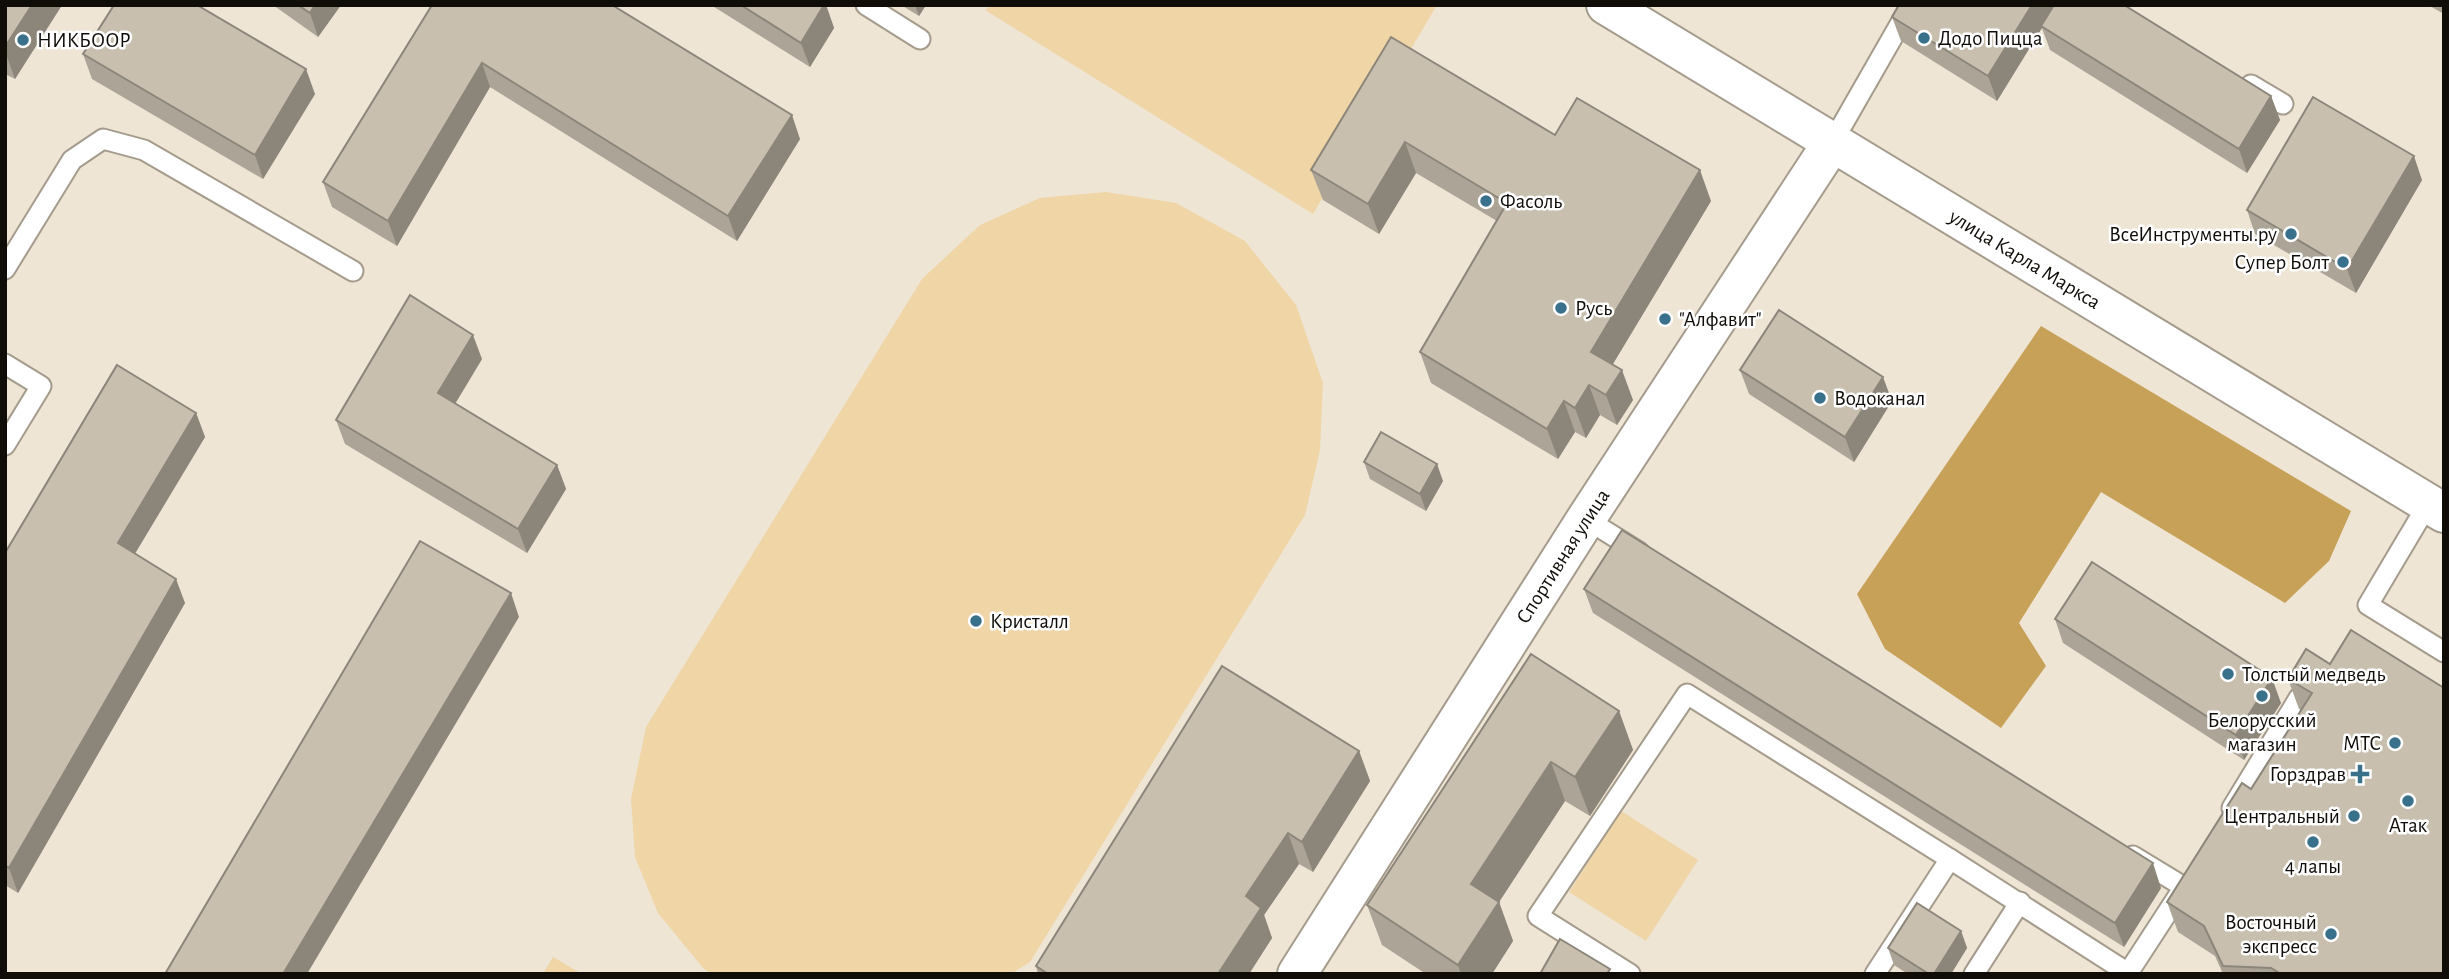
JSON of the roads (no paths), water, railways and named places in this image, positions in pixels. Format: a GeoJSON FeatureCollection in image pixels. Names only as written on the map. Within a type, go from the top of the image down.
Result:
{"type":"FeatureCollection","features":[{"type":"Feature","properties":{"kind":"street","name":"улица Карла Маркса"},"geometry":{"type":"LineString","coordinates":[[1606,5],[2436,508]]}},
{"type":"Feature","properties":{"kind":"street","name":"Спортивная улица"},"geometry":{"type":"LineString","coordinates":[[1297,974],[1586,519],[1832,143]]}},
{"type":"Feature","properties":{"kind":"lane"},"geometry":{"type":"LineString","coordinates":[[866,5],[920,39]]}},
{"type":"Feature","properties":{"kind":"lane"},"geometry":{"type":"LineString","coordinates":[[1832,143],[1910,5]]}},
{"type":"Feature","properties":{"kind":"lane"},"geometry":{"type":"LineString","coordinates":[[2236,76],[2283,104]]}},
{"type":"Feature","properties":{"kind":"lane"},"geometry":{"type":"LineString","coordinates":[[5,269],[72,160],[103,139],[144,150],[353,271]]}},
{"type":"Feature","properties":{"kind":"lane"},"geometry":{"type":"LineString","coordinates":[[5,363],[41,386],[5,445]]}},
{"type":"Feature","properties":{"kind":"lane"},"geometry":{"type":"LineString","coordinates":[[2436,508],[2368,605],[2444,652]]}},
{"type":"Feature","properties":{"kind":"lane"},"geometry":{"type":"LineString","coordinates":[[1586,519],[1657,562]]}},
{"type":"Feature","properties":{"kind":"lane"},"geometry":{"type":"LineString","coordinates":[[1630,974],[1538,916],[1687,694],[2129,973],[2187,881],[2115,844]]}},
{"type":"Feature","properties":{"kind":"lane"},"geometry":{"type":"LineString","coordinates":[[2220,828],[2299,698]]}},
{"type":"Feature","properties":{"kind":"lane"},"geometry":{"type":"LineString","coordinates":[[1875,974],[1950,859]]}},
{"type":"Feature","properties":{"kind":"lane"},"geometry":{"type":"LineString","coordinates":[[1974,974],[2020,902]]}},
{"type":"Feature","properties":{"kind":"place","name":"Додо Пицца"},"geometry":{"type":"Point","coordinates":[1924,38]}},
{"type":"Feature","properties":{"kind":"place","name":"НИКБООР"},"geometry":{"type":"Point","coordinates":[23,40]}},
{"type":"Feature","properties":{"kind":"place","name":"Фасоль"},"geometry":{"type":"Point","coordinates":[1486,201]}},
{"type":"Feature","properties":{"kind":"place","name":"ВсеИнструменты.ру"},"geometry":{"type":"Point","coordinates":[2291,234]}},
{"type":"Feature","properties":{"kind":"place","name":"Супер Болт"},"geometry":{"type":"Point","coordinates":[2343,262]}},
{"type":"Feature","properties":{"kind":"place","name":"Русь"},"geometry":{"type":"Point","coordinates":[1561,308]}},
{"type":"Feature","properties":{"kind":"place","name":"\"Алфавит\""},"geometry":{"type":"Point","coordinates":[1665,319]}},
{"type":"Feature","properties":{"kind":"place","name":"Водоканал"},"geometry":{"type":"Point","coordinates":[1820,398]}},
{"type":"Feature","properties":{"kind":"place","name":"Кристалл"},"geometry":{"type":"Point","coordinates":[976,621]}},
{"type":"Feature","properties":{"kind":"place","name":"Толстый медведь"},"geometry":{"type":"Point","coordinates":[2228,674]}},
{"type":"Feature","properties":{"kind":"place","name":"Белорусский магазин"},"geometry":{"type":"Point","coordinates":[2262,696]}},
{"type":"Feature","properties":{"kind":"place","name":"МТС"},"geometry":{"type":"Point","coordinates":[2395,743]}},
{"type":"Feature","properties":{"kind":"place","name":"Горздрав"},"geometry":{"type":"Point","coordinates":[2360,774]}},
{"type":"Feature","properties":{"kind":"place","name":"Атак"},"geometry":{"type":"Point","coordinates":[2408,801]}},
{"type":"Feature","properties":{"kind":"place","name":"Центральный"},"geometry":{"type":"Point","coordinates":[2354,816]}},
{"type":"Feature","properties":{"kind":"place","name":"4 лапы"},"geometry":{"type":"Point","coordinates":[2313,842]}},
{"type":"Feature","properties":{"kind":"place","name":"Восточный экспресс"},"geometry":{"type":"Point","coordinates":[2331,934]}}]}
